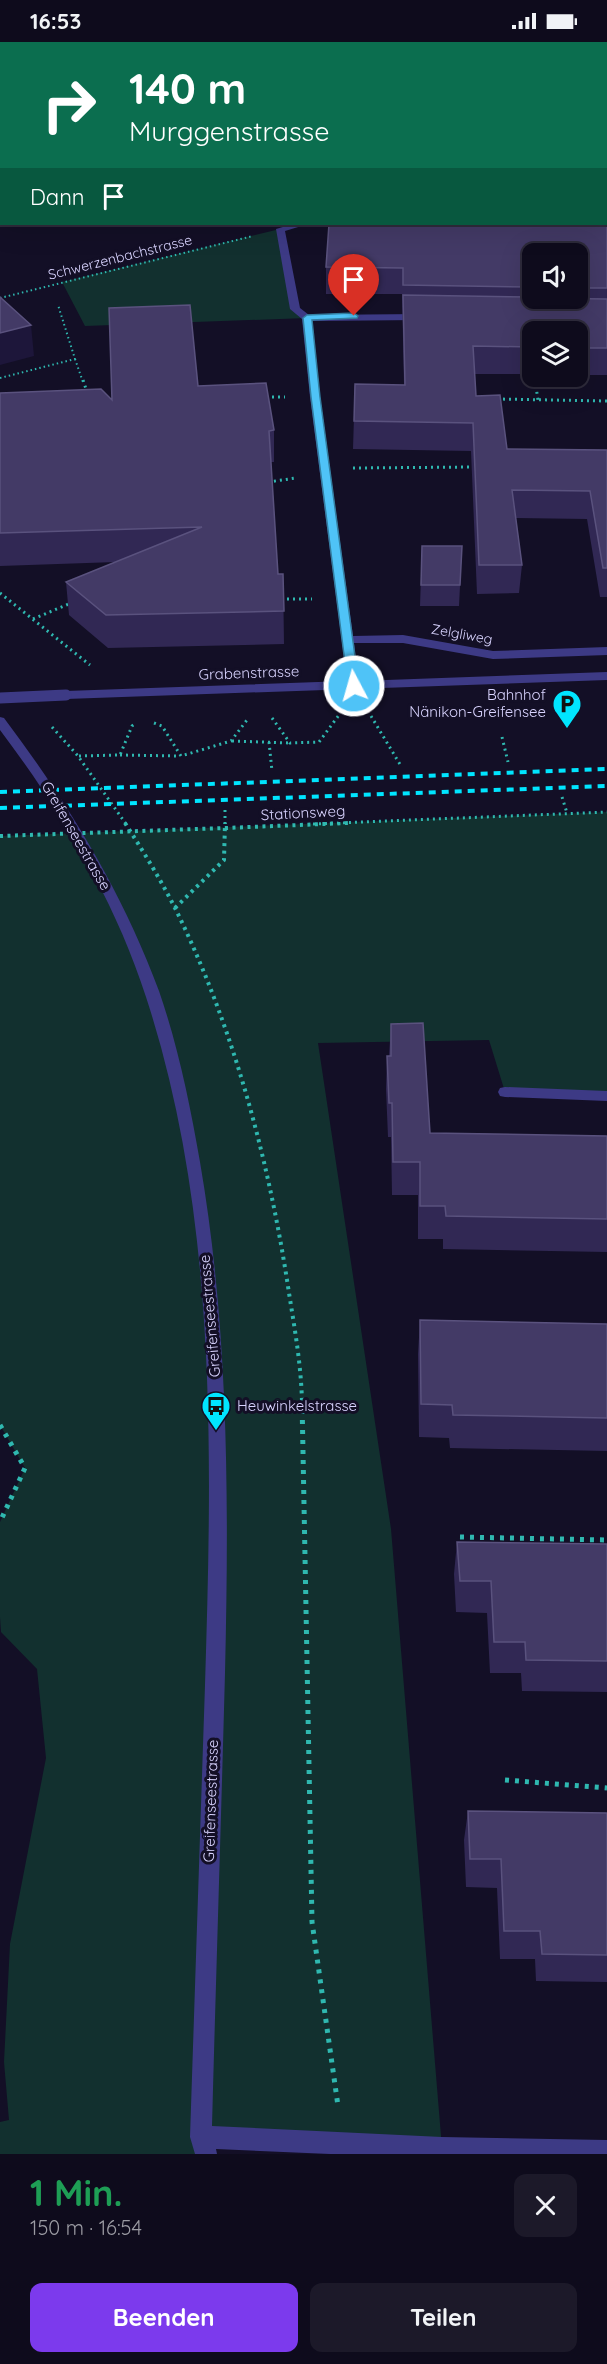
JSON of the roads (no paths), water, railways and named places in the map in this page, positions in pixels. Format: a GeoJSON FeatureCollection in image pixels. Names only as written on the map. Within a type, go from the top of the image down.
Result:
{"type":"FeatureCollection","features":[{"type":"Feature","properties":{"kind":"street"},"geometry":{"type":"LineString","coordinates":[[299,225],[280,229],[295,309],[307,318],[434,317]]}},
{"type":"Feature","properties":{"kind":"street"},"geometry":{"type":"LineString","coordinates":[[307,318],[315,397],[354,686]]}},
{"type":"Feature","properties":{"kind":"street","name":"Zelgliweg"},"geometry":{"type":"LineString","coordinates":[[349,640],[403,639],[493,655],[607,651]]}},
{"type":"Feature","properties":{"kind":"street","name":"Grabenstrasse"},"geometry":{"type":"LineString","coordinates":[[0,698],[607,676]]}},
{"type":"Feature","properties":{"kind":"street","name":"Greifenseestrasse"},"geometry":{"type":"LineString","coordinates":[[0,721],[37,768],[91,856],[133,943],[166,1037],[195,1168],[216,1356],[218,1574],[201,2148]]}},
{"type":"Feature","properties":{"kind":"street"},"geometry":{"type":"LineString","coordinates":[[505,1092],[607,1096]]}},
{"type":"Feature","properties":{"kind":"street"},"geometry":{"type":"LineString","coordinates":[[201,2148],[420,2147],[607,2151]]}},
{"type":"Feature","properties":{"kind":"railway"},"geometry":{"type":"LineString","coordinates":[[0,792],[607,769]]}},
{"type":"Feature","properties":{"kind":"railway"},"geometry":{"type":"LineString","coordinates":[[0,808],[607,786]]}},
{"type":"Feature","properties":{"kind":"place","name":"Bahnhof Nänikon-Greifensee"},"geometry":{"type":"Point","coordinates":[567,730]}},
{"type":"Feature","properties":{"kind":"place","name":"Heuwinkelstrasse"},"geometry":{"type":"Point","coordinates":[216,1432]}}]}
